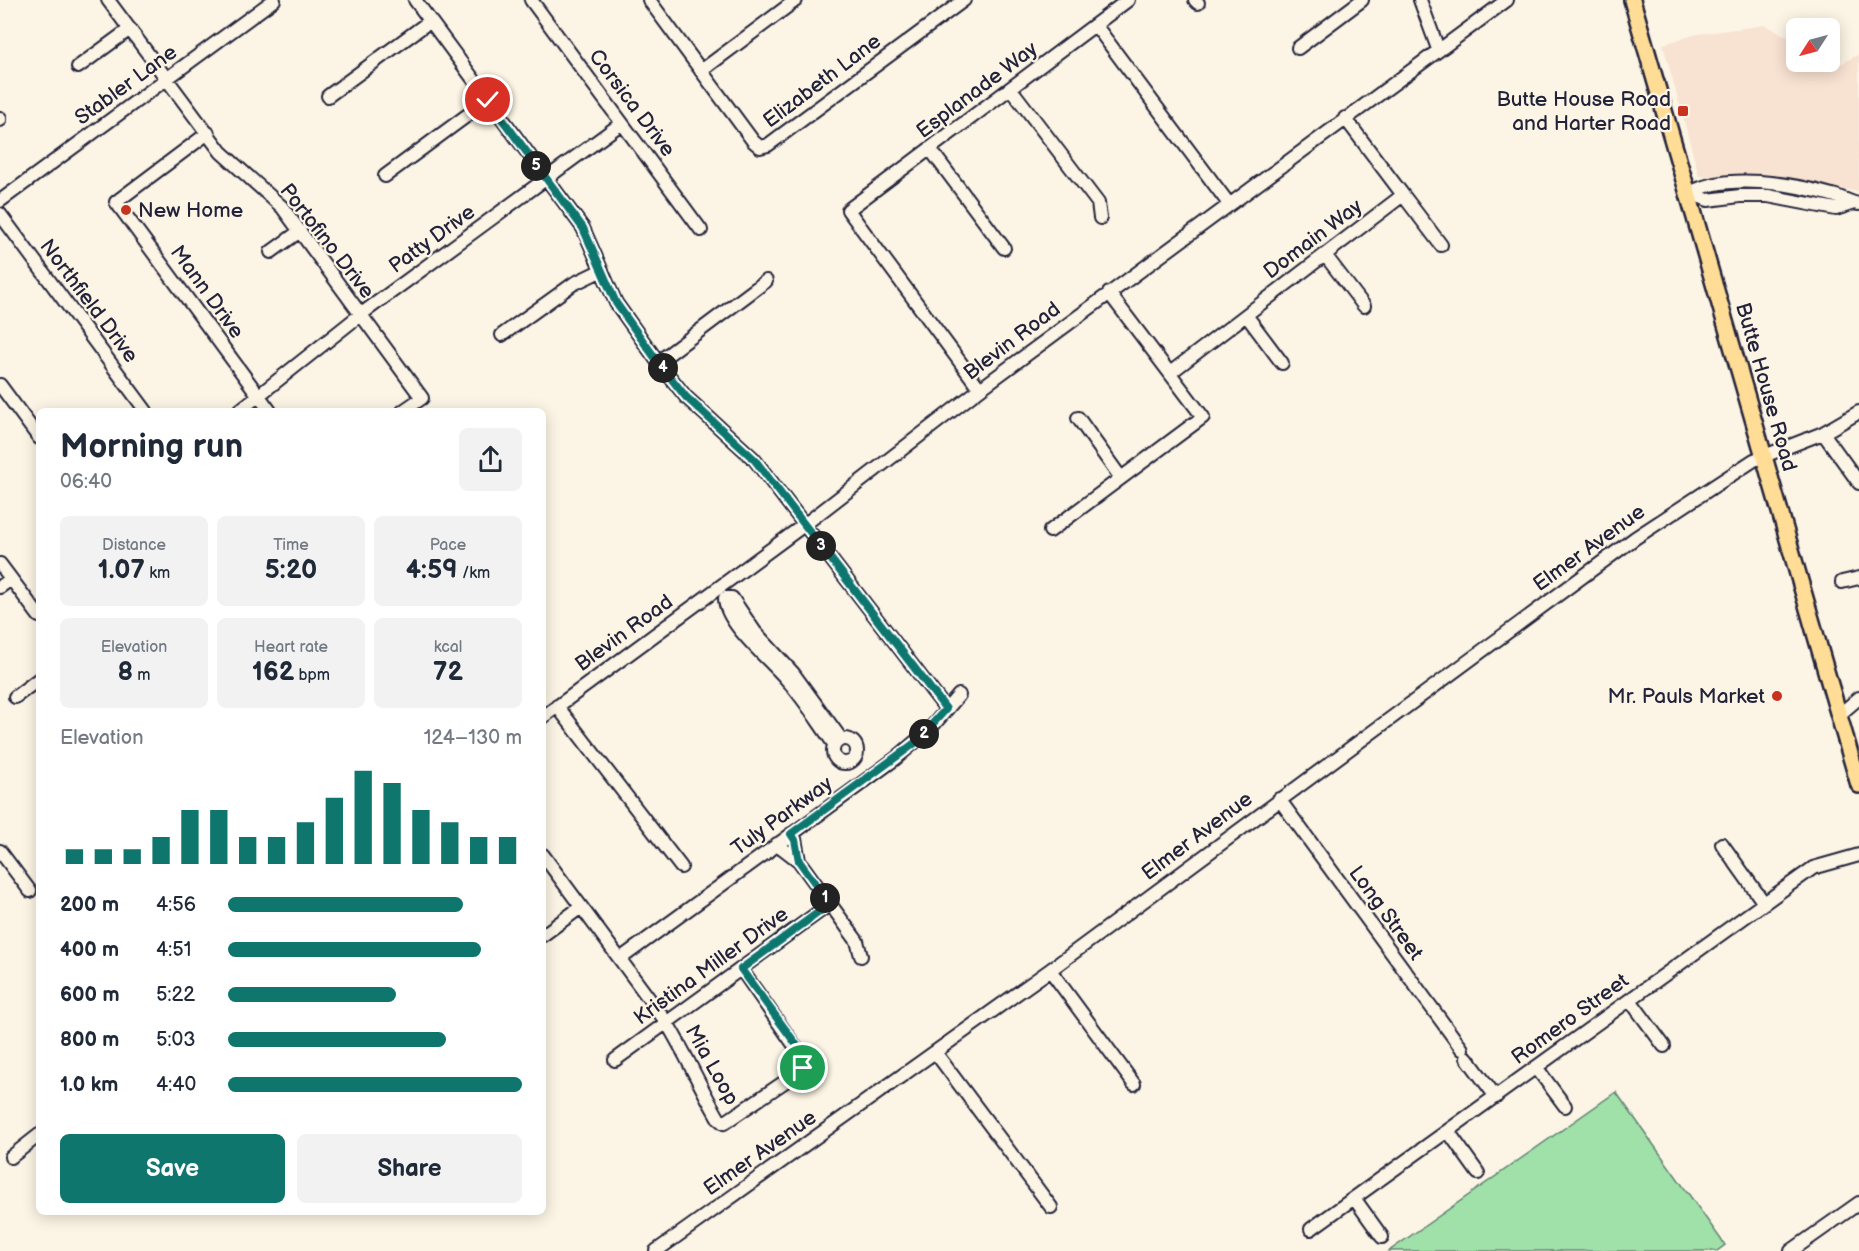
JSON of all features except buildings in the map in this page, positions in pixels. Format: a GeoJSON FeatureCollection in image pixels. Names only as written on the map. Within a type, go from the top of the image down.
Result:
{"type":"FeatureCollection","features":[{"type":"Feature","properties":{"kind":"main road","name":"Butte House Road"},"geometry":{"type":"LineString","coordinates":[[1632,0],[1690,193],[1859,785]]}},
{"type":"Feature","properties":{"kind":"street","name":"Portofino Drive"},"geometry":{"type":"LineString","coordinates":[[108,0],[229,162],[282,207],[300,231],[422,398],[407,408]]}},
{"type":"Feature","properties":{"kind":"street","name":"Stabler Lane"},"geometry":{"type":"LineString","coordinates":[[0,201],[274,0]]}},
{"type":"Feature","properties":{"kind":"street"},"geometry":{"type":"LineString","coordinates":[[415,0],[583,228],[616,303],[658,362],[686,397],[754,459],[946,709]]}},
{"type":"Feature","properties":{"kind":"street","name":"Corsica Drive"},"geometry":{"type":"LineString","coordinates":[[531,0],[701,230]]}},
{"type":"Feature","properties":{"kind":"street"},"geometry":{"type":"LineString","coordinates":[[649,0],[701,71],[796,0]]}},
{"type":"Feature","properties":{"kind":"street","name":"Elizabeth Lane"},"geometry":{"type":"LineString","coordinates":[[701,71],[753,141],[760,147],[768,145],[964,0]]}},
{"type":"Feature","properties":{"kind":"street","name":"Esplanade Way"},"geometry":{"type":"LineString","coordinates":[[980,389],[848,210],[1128,0]]}},
{"type":"Feature","properties":{"kind":"street"},"geometry":{"type":"LineString","coordinates":[[1298,48],[1362,0]]}},
{"type":"Feature","properties":{"kind":"street"},"geometry":{"type":"LineString","coordinates":[[1420,0],[1437,49]]}},
{"type":"Feature","properties":{"kind":"street","name":"Blevin Road"},"geometry":{"type":"LineString","coordinates":[[546,715],[721,593],[804,525],[980,389],[1437,49],[1507,0]]}},
{"type":"Feature","properties":{"kind":"street"},"geometry":{"type":"LineString","coordinates":[[328,96],[430,21]]}},
{"type":"Feature","properties":{"kind":"street"},"geometry":{"type":"LineString","coordinates":[[1096,26],[1229,204]]}},
{"type":"Feature","properties":{"kind":"street"},"geometry":{"type":"LineString","coordinates":[[78,67],[130,29]]}},
{"type":"Feature","properties":{"kind":"street"},"geometry":{"type":"LineString","coordinates":[[1011,89],[1098,203],[1100,218]]}},
{"type":"Feature","properties":{"kind":"street"},"geometry":{"type":"LineString","coordinates":[[385,177],[488,100]]}},
{"type":"Feature","properties":{"kind":"street"},"geometry":{"type":"LineString","coordinates":[[1345,118],[1441,244]]}},
{"type":"Feature","properties":{"kind":"street","name":"Patty Drive"},"geometry":{"type":"LineString","coordinates":[[242,408],[360,315],[622,123]]}},
{"type":"Feature","properties":{"kind":"street","name":"Mann Drive"},"geometry":{"type":"LineString","coordinates":[[208,133],[116,202],[268,408]]}},
{"type":"Feature","properties":{"kind":"street"},"geometry":{"type":"LineString","coordinates":[[930,149],[1004,248]]}},
{"type":"Feature","properties":{"kind":"street"},"geometry":{"type":"LineString","coordinates":[[1690,193],[1709,184],[1773,184],[1815,190],[1856,203]]}},
{"type":"Feature","properties":{"kind":"street","name":"Domain Way"},"geometry":{"type":"LineString","coordinates":[[1170,373],[1403,195]]}},
{"type":"Feature","properties":{"kind":"street","name":"Northfield Drive"},"geometry":{"type":"LineString","coordinates":[[0,214],[144,408]]}},
{"type":"Feature","properties":{"kind":"street"},"geometry":{"type":"LineString","coordinates":[[271,252],[300,231]]}},
{"type":"Feature","properties":{"kind":"street"},"geometry":{"type":"LineString","coordinates":[[1325,255],[1364,306]]}},
{"type":"Feature","properties":{"kind":"street"},"geometry":{"type":"LineString","coordinates":[[502,335],[573,284],[602,270]]}},
{"type":"Feature","properties":{"kind":"street"},"geometry":{"type":"LineString","coordinates":[[658,362],[766,281]]}},
{"type":"Feature","properties":{"kind":"street"},"geometry":{"type":"LineString","coordinates":[[1050,531],[1203,417],[1109,293]]}},
{"type":"Feature","properties":{"kind":"street"},"geometry":{"type":"LineString","coordinates":[[1246,315],[1282,363]]}},
{"type":"Feature","properties":{"kind":"street"},"geometry":{"type":"LineString","coordinates":[[0,386],[36,434]]}},
{"type":"Feature","properties":{"kind":"street","name":"Elmer Avenue"},"geometry":{"type":"LineString","coordinates":[[656,1251],[1050,970],[1628,543],[1754,460],[1823,433],[1859,412]]}},
{"type":"Feature","properties":{"kind":"street"},"geometry":{"type":"LineString","coordinates":[[1078,418],[1121,478]]}},
{"type":"Feature","properties":{"kind":"street"},"geometry":{"type":"LineString","coordinates":[[1823,433],[1859,483]]}},
{"type":"Feature","properties":{"kind":"street"},"geometry":{"type":"LineString","coordinates":[[0,564],[36,612]]}},
{"type":"Feature","properties":{"kind":"street"},"geometry":{"type":"LineString","coordinates":[[1842,582],[1859,578]]}},
{"type":"Feature","properties":{"kind":"street"},"geometry":{"type":"LineString","coordinates":[[0,587],[11,579]]}},
{"type":"Feature","properties":{"kind":"street"},"geometry":{"type":"LineString","coordinates":[[721,593],[725,607],[798,686],[838,742]]}},
{"type":"Feature","properties":{"kind":"street"},"geometry":{"type":"LineString","coordinates":[[15,697],[36,682]]}},
{"type":"Feature","properties":{"kind":"street","name":"Tuly Parkway"},"geometry":{"type":"LineString","coordinates":[[620,959],[915,743],[959,695]]}},
{"type":"Feature","properties":{"kind":"street"},"geometry":{"type":"LineString","coordinates":[[1839,715],[1859,698]]}},
{"type":"Feature","properties":{"kind":"street"},"geometry":{"type":"LineString","coordinates":[[557,706],[681,867]]}},
{"type":"Feature","properties":{"kind":"street","name":"Long Street"},"geometry":{"type":"LineString","coordinates":[[1279,799],[1496,1096]]}},
{"type":"Feature","properties":{"kind":"street"},"geometry":{"type":"LineString","coordinates":[[791,834],[795,840],[799,861]]}},
{"type":"Feature","properties":{"kind":"street"},"geometry":{"type":"LineString","coordinates":[[777,844],[799,861],[857,941],[861,956]]}},
{"type":"Feature","properties":{"kind":"street"},"geometry":{"type":"LineString","coordinates":[[1722,844],[1764,903]]}},
{"type":"Feature","properties":{"kind":"street"},"geometry":{"type":"LineString","coordinates":[[0,851],[30,891]]}},
{"type":"Feature","properties":{"kind":"street","name":"Romero Street"},"geometry":{"type":"LineString","coordinates":[[1311,1229],[1812,868],[1859,855]]}},
{"type":"Feature","properties":{"kind":"street"},"geometry":{"type":"LineString","coordinates":[[546,859],[667,1023]]}},
{"type":"Feature","properties":{"kind":"street","name":"Kristina Miller Drive"},"geometry":{"type":"LineString","coordinates":[[615,1060],[830,904]]}},
{"type":"Feature","properties":{"kind":"street"},"geometry":{"type":"LineString","coordinates":[[546,933],[581,907]]}},
{"type":"Feature","properties":{"kind":"street","name":"Mia Loop"},"geometry":{"type":"LineString","coordinates":[[667,1023],[683,1049],[697,1084],[719,1119],[724,1123],[799,1072],[806,1062],[804,1055],[741,969]]}},
{"type":"Feature","properties":{"kind":"street"},"geometry":{"type":"LineString","coordinates":[[1050,970],[1134,1084]]}},
{"type":"Feature","properties":{"kind":"street"},"geometry":{"type":"LineString","coordinates":[[1630,1000],[1664,1046]]}},
{"type":"Feature","properties":{"kind":"street"},"geometry":{"type":"LineString","coordinates":[[935,1052],[1051,1207]]}},
{"type":"Feature","properties":{"kind":"street"},"geometry":{"type":"LineString","coordinates":[[1536,1067],[1564,1106]]}},
{"type":"Feature","properties":{"kind":"street"},"geometry":{"type":"LineString","coordinates":[[1448,1131],[1478,1173]]}},
{"type":"Feature","properties":{"kind":"street"},"geometry":{"type":"LineString","coordinates":[[11,1157],[36,1137]]}},
{"type":"Feature","properties":{"kind":"street"},"geometry":{"type":"LineString","coordinates":[[1354,1198],[1382,1237]]}},
{"type":"Feature","properties":{"kind":"street"},"geometry":{"type":"LineString","coordinates":[[1791,1251],[1859,1203]]}},
{"type":"Feature","properties":{"kind":"shaded area"},"geometry":{"type":"Polygon","coordinates":[[[1766,25],[1786,36],[1786,72],[1840,72],[1840,64],[1859,54],[1859,191],[1699,176],[1663,44],[1698,34],[1766,25]]]}},
{"type":"Feature","properties":{"kind":"green space"},"geometry":{"type":"Polygon","coordinates":[[[1616,1092],[1725,1245],[1717,1251],[1389,1251],[1616,1092]]]}},
{"type":"Feature","properties":{"kind":"place","name":"Butte House Road and Harter Road"},"geometry":{"type":"Point","coordinates":[1683,111]}},
{"type":"Feature","properties":{"kind":"place","name":"New Home"},"geometry":{"type":"Point","coordinates":[126,210]}},
{"type":"Feature","properties":{"kind":"place","name":"Mr. Pauls Market"},"geometry":{"type":"Point","coordinates":[1777,696]}},
{"type":"Feature","properties":{"kind":"route"},"geometry":{"type":"LineString","coordinates":[[488,100],[583,228],[591,241],[616,303],[658,362],[699,411],[730,435],[754,459],[946,709],[915,743],[791,834],[795,840],[799,861],[830,904],[741,969],[804,1055],[806,1062],[803,1068]]}}]}
